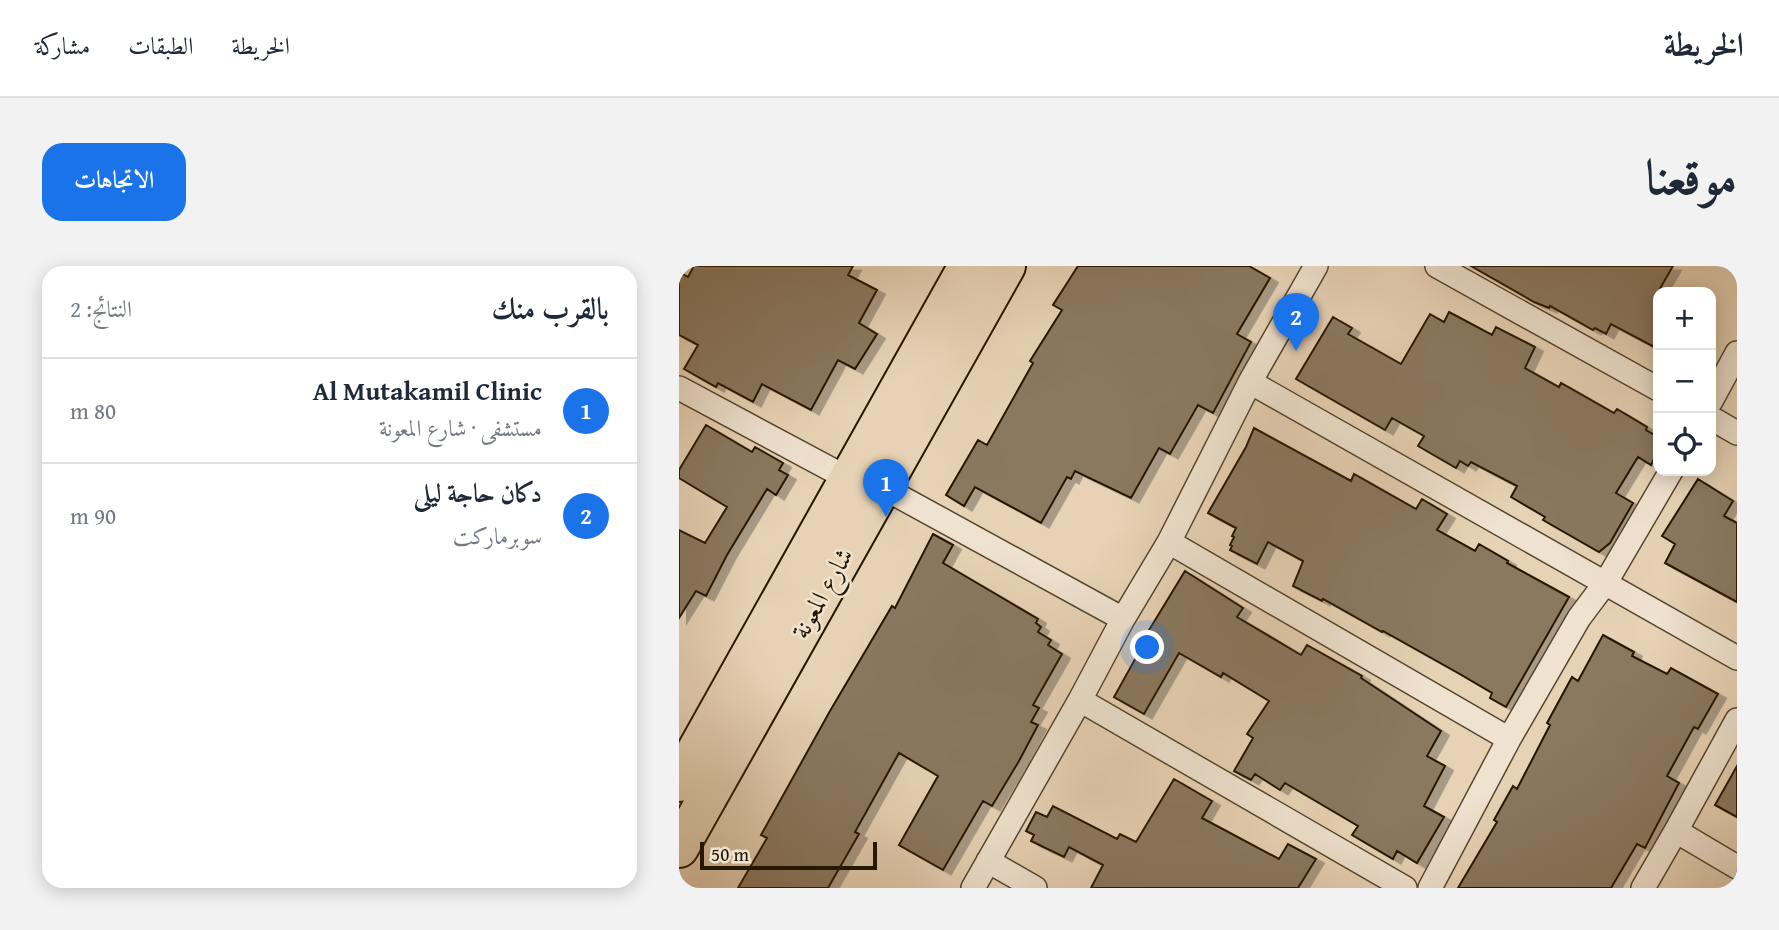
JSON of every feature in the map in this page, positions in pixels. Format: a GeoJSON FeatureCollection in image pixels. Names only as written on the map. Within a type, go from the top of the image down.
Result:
{"type":"FeatureCollection","features":[{"type":"Feature","properties":{"kind":"highway","name":"شارع المعونة"},"geometry":{"type":"LineString","coordinates":[[679,848],[865,483],[968,266]]}},
{"type":"Feature","properties":{"kind":"highway","name":"شارع المعونة"},"geometry":{"type":"LineString","coordinates":[[679,782],[865,483],[1006,266]]}},
{"type":"Feature","properties":{"kind":"street"},"geometry":{"type":"LineString","coordinates":[[973,888],[1169,542],[1250,382],[1315,266]]}},
{"type":"Feature","properties":{"kind":"street"},"geometry":{"type":"LineString","coordinates":[[1437,266],[1653,386]]}},
{"type":"Feature","properties":{"kind":"street"},"geometry":{"type":"LineString","coordinates":[[1716,392],[1737,353]]}},
{"type":"Feature","properties":{"kind":"street"},"geometry":{"type":"LineString","coordinates":[[1250,382],[1737,657]]}},
{"type":"Feature","properties":{"kind":"street"},"geometry":{"type":"LineString","coordinates":[[679,388],[1123,619]]}},
{"type":"Feature","properties":{"kind":"street"},"geometry":{"type":"LineString","coordinates":[[1716,421],[1737,433]]}},
{"type":"Feature","properties":{"kind":"street"},"geometry":{"type":"LineString","coordinates":[[1430,888],[1509,739],[1579,618],[1606,582],[1668,476]]}},
{"type":"Feature","properties":{"kind":"street"},"geometry":{"type":"LineString","coordinates":[[1169,542],[1509,739]]}},
{"type":"Feature","properties":{"kind":"street"},"geometry":{"type":"LineString","coordinates":[[1080,701],[1405,888]]}},
{"type":"Feature","properties":{"kind":"street"},"geometry":{"type":"LineString","coordinates":[[1643,888],[1737,720]]}},
{"type":"Feature","properties":{"kind":"street"},"geometry":{"type":"LineString","coordinates":[[1676,831],[1737,867]]}},
{"type":"Feature","properties":{"kind":"street"},"geometry":{"type":"LineString","coordinates":[[988,861],[1035,888]]}},
{"type":"Feature","properties":{"kind":"building"},"geometry":{"type":"Polygon","coordinates":[[[694,266],[853,266],[848,275],[877,290],[859,323],[877,334],[855,369],[838,360],[811,410],[762,384],[753,402],[718,383],[716,387],[684,369],[698,345],[679,335],[679,272],[688,277],[694,266]]]}},
{"type":"Feature","properties":{"kind":"building"},"geometry":{"type":"Polygon","coordinates":[[[1078,266],[1249,266],[1270,278],[1237,334],[1251,342],[1213,413],[1198,405],[1170,454],[1159,448],[1131,498],[1075,471],[1071,479],[1067,477],[1041,523],[975,487],[964,506],[946,495],[978,440],[987,445],[1033,363],[1030,361],[1062,310],[1053,305],[1078,266]]]}},
{"type":"Feature","properties":{"kind":"building"},"geometry":{"type":"Polygon","coordinates":[[[1471,266],[1673,266],[1661,287],[1653,287],[1653,346],[1611,324],[1606,334],[1595,328],[1593,330],[1550,306],[1549,308],[1471,266]]]}},
{"type":"Feature","properties":{"kind":"building"},"geometry":{"type":"Polygon","coordinates":[[[1449,312],[1492,335],[1496,327],[1535,347],[1525,368],[1559,387],[1561,383],[1614,413],[1617,409],[1647,427],[1646,430],[1653,434],[1653,461],[1651,465],[1638,457],[1616,493],[1633,503],[1610,543],[1599,552],[1543,520],[1545,517],[1511,497],[1517,486],[1471,462],[1468,466],[1460,461],[1456,468],[1418,446],[1424,436],[1392,418],[1385,430],[1296,379],[1333,317],[1352,328],[1348,334],[1401,364],[1430,314],[1444,322],[1449,312]]]}},
{"type":"Feature","properties":{"kind":"building"},"geometry":{"type":"Polygon","coordinates":[[[706,425],[752,452],[755,447],[783,463],[779,470],[788,475],[776,495],[767,489],[706,596],[696,591],[679,618],[679,530],[705,543],[727,507],[679,478],[679,470],[706,425]]]}},
{"type":"Feature","properties":{"kind":"building"},"geometry":{"type":"Polygon","coordinates":[[[1254,428],[1351,481],[1354,474],[1416,509],[1422,499],[1447,514],[1437,530],[1475,551],[1479,544],[1508,561],[1507,563],[1569,597],[1506,707],[1490,698],[1492,693],[1458,673],[1323,599],[1322,601],[1293,586],[1303,561],[1268,542],[1257,564],[1230,550],[1236,528],[1208,513],[1254,428]]]}},
{"type":"Feature","properties":{"kind":"building"},"geometry":{"type":"Polygon","coordinates":[[[1698,479],[1733,501],[1724,516],[1737,523],[1737,602],[1665,563],[1675,544],[1662,536],[1698,479]]]}},
{"type":"Feature","properties":{"kind":"building"},"geometry":{"type":"Polygon","coordinates":[[[933,534],[953,545],[943,563],[1038,619],[1036,623],[1041,627],[1038,632],[1051,640],[1048,645],[1062,654],[1033,705],[1039,708],[1031,722],[1038,725],[1019,761],[992,806],[983,801],[943,870],[899,845],[938,776],[899,753],[855,832],[859,834],[828,888],[738,888],[767,838],[761,835],[830,711],[892,606],[895,608],[933,534]]]}},
{"type":"Feature","properties":{"kind":"building"},"geometry":{"type":"Polygon","coordinates":[[[1185,571],[1243,608],[1237,617],[1301,655],[1307,645],[1362,676],[1361,678],[1441,731],[1427,756],[1445,766],[1424,806],[1444,817],[1417,863],[1397,851],[1393,859],[1352,835],[1358,826],[1285,783],[1280,790],[1255,774],[1251,780],[1234,771],[1253,738],[1247,734],[1269,701],[1223,673],[1221,677],[1179,653],[1144,714],[1114,697],[1148,636],[1146,635],[1185,571]]]}},
{"type":"Feature","properties":{"kind":"building"},"geometry":{"type":"Polygon","coordinates":[[[1603,635],[1634,652],[1632,656],[1667,674],[1671,668],[1718,694],[1698,729],[1694,727],[1667,776],[1679,783],[1645,848],[1637,844],[1611,888],[1458,888],[1497,822],[1494,820],[1513,786],[1517,789],[1550,725],[1547,723],[1572,677],[1578,681],[1603,635]]]}},
{"type":"Feature","properties":{"kind":"building"},"geometry":{"type":"Polygon","coordinates":[[[1737,766],[1737,817],[1715,805],[1737,766]]]}},
{"type":"Feature","properties":{"kind":"building"},"geometry":{"type":"Polygon","coordinates":[[[1174,779],[1212,801],[1202,818],[1279,859],[1288,844],[1316,859],[1298,888],[1091,888],[1103,865],[1069,847],[1064,857],[1031,841],[1034,835],[1026,831],[1036,812],[1047,817],[1053,806],[1117,839],[1120,834],[1136,842],[1174,779]]]}},
{"type":"Feature","properties":{"kind":"place","name":"دكان حاجة ليلى"},"geometry":{"type":"Point","coordinates":[1296,351]}},
{"type":"Feature","properties":{"kind":"place","name":"Al Mutakamil Clinic"},"geometry":{"type":"Point","coordinates":[886,517]}}]}
